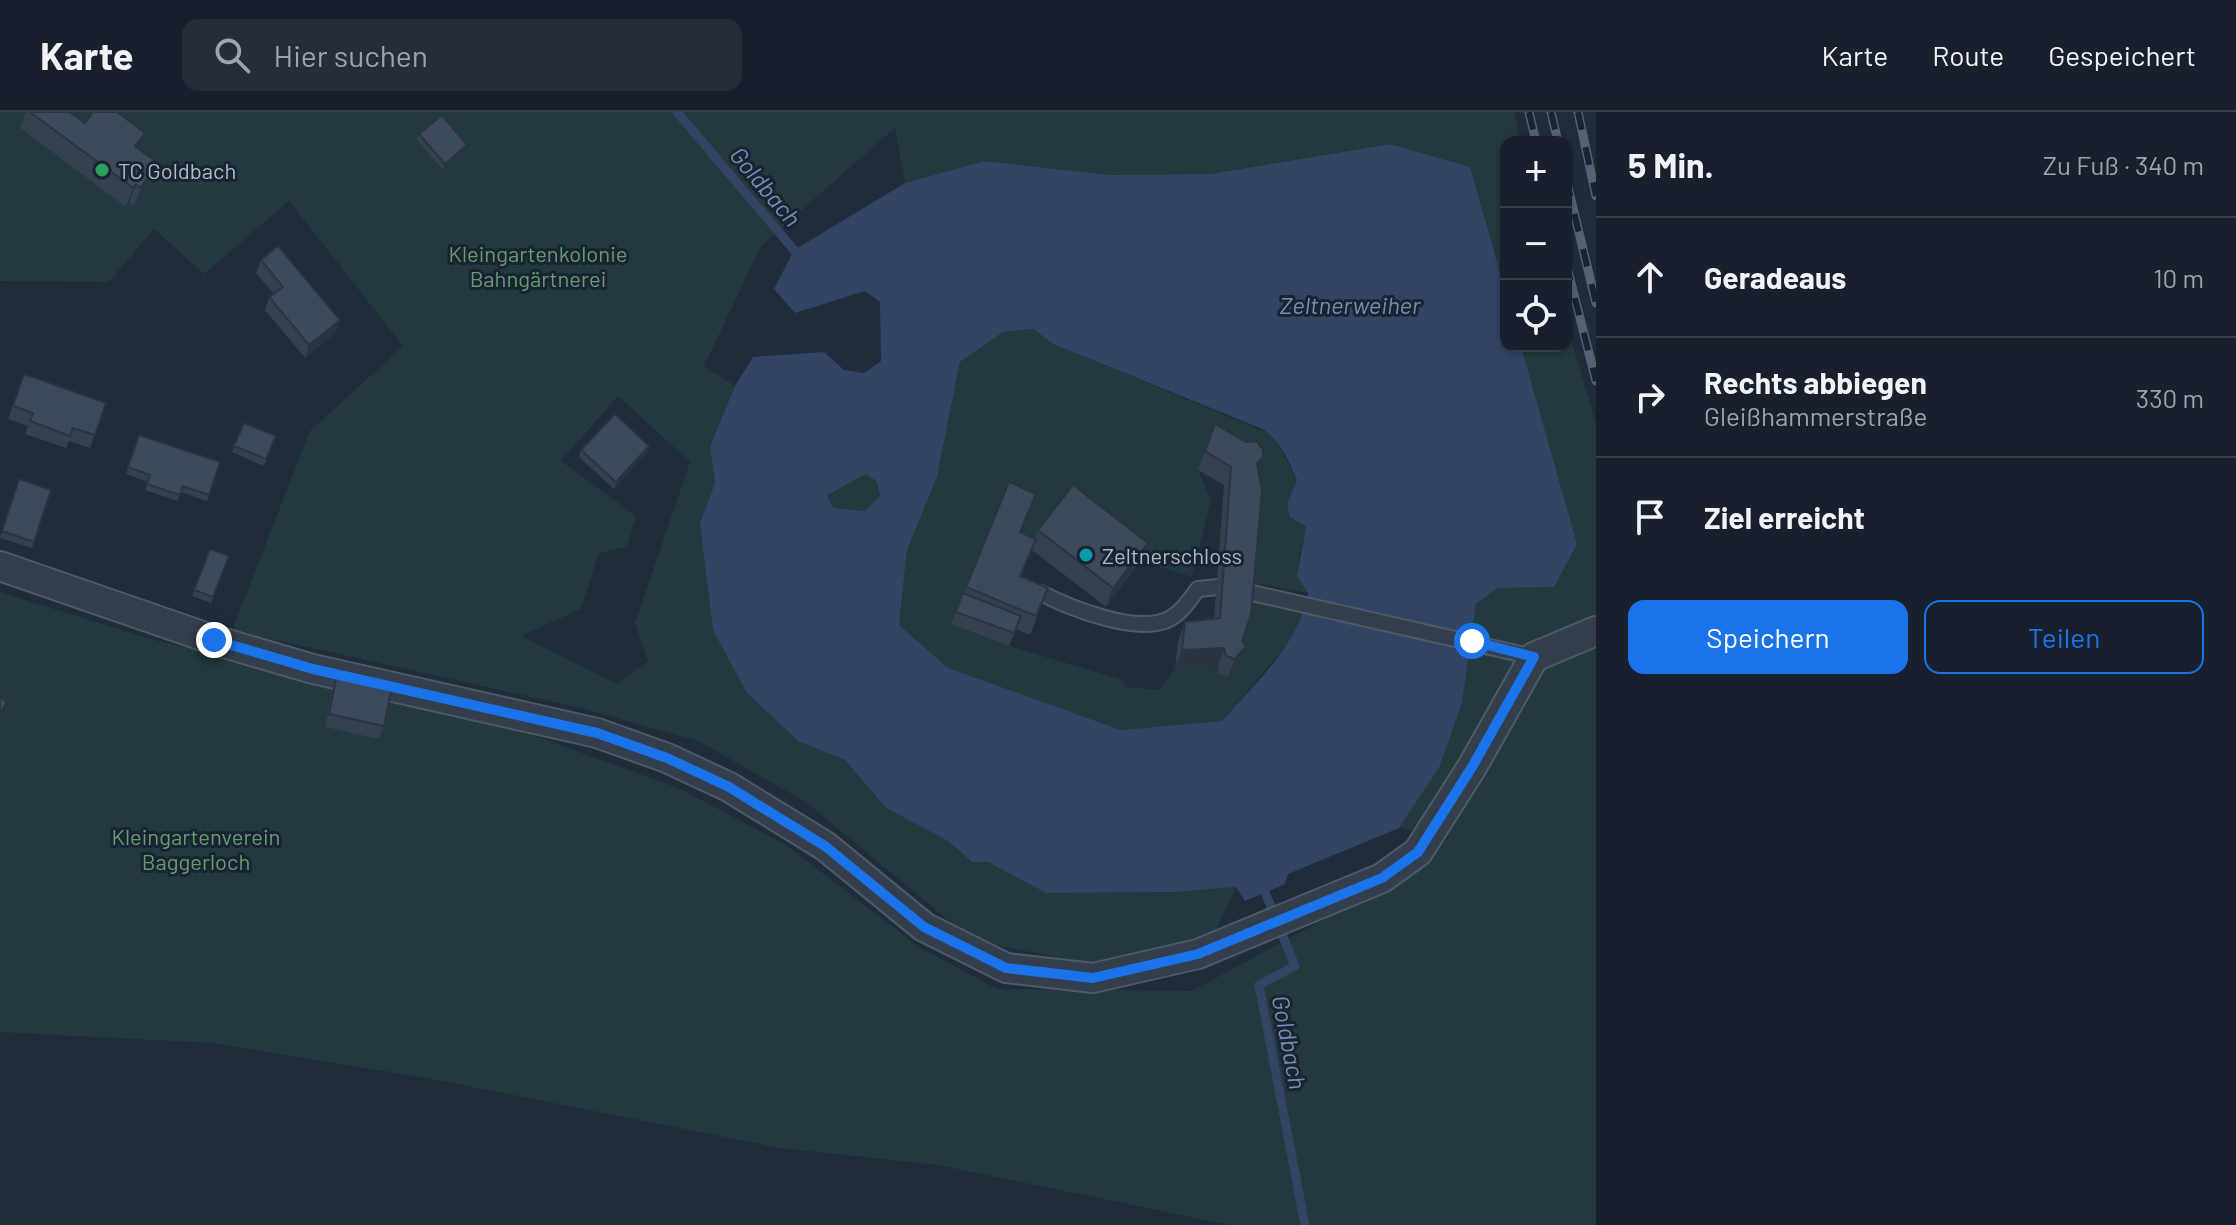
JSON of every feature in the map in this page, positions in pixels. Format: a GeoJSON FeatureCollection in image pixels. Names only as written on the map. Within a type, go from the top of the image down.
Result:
{"type":"FeatureCollection","features":[{"type":"Feature","properties":{"kind":"street"},"geometry":{"type":"LineString","coordinates":[[0,566],[242,649],[313,669],[597,733],[667,758],[729,787],[825,846],[924,927],[1006,968],[1093,978],[1198,954],[1382,878],[1418,852],[1472,767],[1534,657],[1596,631]]}},
{"type":"Feature","properties":{"kind":"lane"},"geometry":{"type":"LineString","coordinates":[[1041,593],[1088,615],[1132,622],[1165,621],[1181,611],[1198,589],[1218,587]]}},
{"type":"Feature","properties":{"kind":"lane"},"geometry":{"type":"LineString","coordinates":[[1248,592],[1534,657]]}},
{"type":"Feature","properties":{"kind":"green space","name":"Kleingartenkolonie Bahngärtnerei"},"geometry":{"type":"Polygon","coordinates":[[[0,112],[1514,112],[1520,136],[1500,136],[1500,272],[1470,167],[1390,144],[1210,174],[1109,175],[985,161],[905,183],[895,128],[761,246],[704,366],[735,386],[710,445],[715,483],[700,523],[747,693],[798,741],[845,760],[886,808],[948,841],[972,862],[988,862],[1046,893],[1175,892],[1236,887],[1213,936],[1093,965],[972,940],[806,802],[698,741],[581,708],[232,630],[310,431],[403,346],[289,201],[204,274],[154,229],[109,282],[0,281],[0,112]],[[618,396],[561,461],[636,516],[627,547],[599,553],[581,609],[521,636],[617,684],[648,661],[635,623],[690,462],[618,396]]]}},
{"type":"Feature","properties":{"kind":"green space"},"geometry":{"type":"Polygon","coordinates":[[[1033,329],[1053,344],[1275,436],[1297,481],[1290,517],[1306,527],[1299,558],[1309,593],[1249,582],[1251,489],[1198,470],[1211,501],[1192,577],[1141,561],[1066,504],[1031,549],[951,624],[1009,646],[1123,680],[1126,687],[1160,690],[1175,668],[1218,667],[1228,677],[1239,665],[1235,660],[1247,599],[1305,613],[1296,634],[1222,721],[1121,730],[948,668],[899,625],[907,550],[937,477],[960,362],[1003,331],[1033,329]]]}},
{"type":"Feature","properties":{"kind":"green space","name":"Kleingartenverein Baggerloch"},"geometry":{"type":"Polygon","coordinates":[[[1572,343],[1596,423],[1596,1225],[1230,1225],[938,1165],[780,1148],[427,1078],[213,1043],[0,1032],[0,592],[154,640],[483,717],[681,789],[786,845],[919,947],[997,989],[1192,991],[1359,900],[1449,837],[1399,828],[1439,768],[1461,703],[1476,604],[1498,588],[1553,587],[1577,544],[1523,352],[1572,352],[1572,343]]]}},
{"type":"Feature","properties":{"kind":"green space"},"geometry":{"type":"Polygon","coordinates":[[[866,474],[877,482],[880,496],[866,511],[833,508],[827,494],[866,474]]]}},
{"type":"Feature","properties":{"kind":"water","name":"Zeltnerweiher"},"geometry":{"type":"Polygon","coordinates":[[[1390,144],[1470,167],[1500,272],[1500,352],[1523,352],[1577,544],[1554,587],[1498,588],[1476,604],[1462,703],[1439,768],[1399,828],[1288,874],[1285,884],[1245,901],[1236,887],[1175,892],[1046,893],[988,862],[972,862],[948,841],[886,808],[845,760],[798,741],[747,693],[713,630],[700,523],[715,483],[710,446],[735,386],[753,357],[824,352],[844,370],[864,373],[881,361],[880,302],[865,291],[795,313],[774,289],[794,250],[905,183],[985,161],[1109,175],[1210,174],[1390,144]],[[1033,329],[1003,332],[960,362],[937,477],[907,550],[899,625],[948,668],[1121,730],[1222,721],[1286,646],[1303,612],[1308,593],[1297,576],[1306,527],[1290,517],[1287,504],[1297,480],[1278,444],[1260,428],[1053,344],[1033,329]],[[866,474],[827,495],[833,508],[865,511],[880,496],[877,482],[866,474]]]}},
{"type":"Feature","properties":{"kind":"building"},"geometry":{"type":"Polygon","coordinates":[[[30,112],[70,112],[85,123],[93,112],[117,112],[145,133],[135,146],[154,160],[150,165],[155,169],[140,188],[136,184],[133,188],[30,112]]]}},
{"type":"Feature","properties":{"kind":"building"},"geometry":{"type":"Polygon","coordinates":[[[442,115],[467,145],[445,164],[419,134],[442,115]]]}},
{"type":"Feature","properties":{"kind":"building"},"geometry":{"type":"Polygon","coordinates":[[[278,246],[340,320],[309,345],[269,297],[283,287],[261,260],[278,246]]]}},
{"type":"Feature","properties":{"kind":"building"},"geometry":{"type":"Polygon","coordinates":[[[24,374],[106,403],[95,435],[73,428],[70,436],[30,421],[33,413],[13,406],[24,374]]]}},
{"type":"Feature","properties":{"kind":"building"},"geometry":{"type":"Polygon","coordinates":[[[615,414],[649,446],[616,482],[581,450],[615,414]]]}},
{"type":"Feature","properties":{"kind":"building"},"geometry":{"type":"Polygon","coordinates":[[[244,423],[276,436],[266,459],[234,446],[244,423]]]}},
{"type":"Feature","properties":{"kind":"building"},"geometry":{"type":"Polygon","coordinates":[[[1215,424],[1246,442],[1256,441],[1263,450],[1263,457],[1257,463],[1262,491],[1251,614],[1242,641],[1246,646],[1235,659],[1226,656],[1224,648],[1182,650],[1185,622],[1220,618],[1231,467],[1205,451],[1215,424]]]}},
{"type":"Feature","properties":{"kind":"building"},"geometry":{"type":"Polygon","coordinates":[[[139,435],[220,462],[209,495],[183,486],[180,495],[147,484],[150,475],[128,467],[139,435]]]}},
{"type":"Feature","properties":{"kind":"building"},"geometry":{"type":"Polygon","coordinates":[[[19,479],[51,490],[34,542],[2,531],[19,479]]]}},
{"type":"Feature","properties":{"kind":"building"},"geometry":{"type":"Polygon","coordinates":[[[1009,482],[1036,494],[1020,532],[1036,539],[1020,576],[1048,588],[1036,616],[966,587],[1009,482]]]}},
{"type":"Feature","properties":{"kind":"building","name":"Zeltnerschloss"},"geometry":{"type":"Polygon","coordinates":[[[1073,485],[1148,543],[1113,588],[1038,530],[1073,485]]]}},
{"type":"Feature","properties":{"kind":"building"},"geometry":{"type":"Polygon","coordinates":[[[210,549],[229,556],[213,597],[194,590],[210,549]]]}},
{"type":"Feature","properties":{"kind":"building"},"geometry":{"type":"Polygon","coordinates":[[[963,593],[1021,616],[1014,633],[956,612],[963,593]]]}},
{"type":"Feature","properties":{"kind":"building"},"geometry":{"type":"Polygon","coordinates":[[[337,674],[392,686],[384,726],[329,714],[337,674]]]}},
{"type":"Feature","properties":{"kind":"building"},"geometry":{"type":"Polygon","coordinates":[[[0,697],[7,702],[0,713],[0,697]]]}},
{"type":"Feature","properties":{"kind":"waterway","name":"Goldbach"},"geometry":{"type":"LineString","coordinates":[[677,112],[794,250]]}},
{"type":"Feature","properties":{"kind":"waterway","name":"Goldbach"},"geometry":{"type":"LineString","coordinates":[[1265,892],[1295,966],[1259,985],[1305,1225]]}},
{"type":"Feature","properties":{"kind":"railway"},"geometry":{"type":"LineString","coordinates":[[1529,112],[1535,136]]}},
{"type":"Feature","properties":{"kind":"railway"},"geometry":{"type":"LineString","coordinates":[[1551,112],[1557,136]]}},
{"type":"Feature","properties":{"kind":"railway"},"geometry":{"type":"LineString","coordinates":[[1578,112],[1596,196]]}},
{"type":"Feature","properties":{"kind":"railway"},"geometry":{"type":"LineString","coordinates":[[1572,204],[1596,303]]}},
{"type":"Feature","properties":{"kind":"railway"},"geometry":{"type":"LineString","coordinates":[[1570,280],[1596,381]]}},
{"type":"Feature","properties":{"kind":"place","name":"TC Goldbach"},"geometry":{"type":"Point","coordinates":[102,170]}},
{"type":"Feature","properties":{"kind":"place","name":"Zeltnerschloss"},"geometry":{"type":"Point","coordinates":[1086,555]}},
{"type":"Feature","properties":{"kind":"route"},"geometry":{"type":"LineString","coordinates":[[214,640],[313,669],[597,733],[667,758],[729,787],[825,846],[873,882],[924,927],[1006,968],[1093,978],[1198,954],[1382,878],[1418,852],[1472,767],[1534,657],[1472,641]]}}]}
